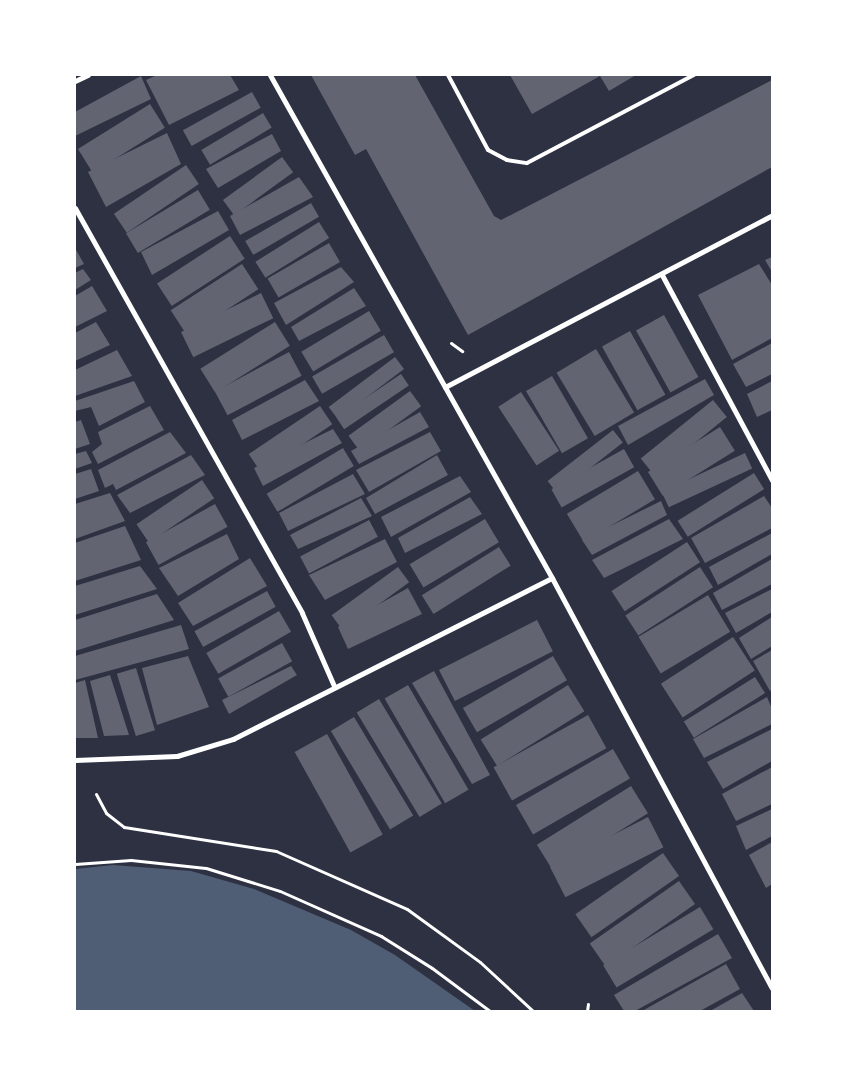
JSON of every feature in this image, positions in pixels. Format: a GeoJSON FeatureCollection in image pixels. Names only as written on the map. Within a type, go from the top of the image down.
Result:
{"type":"FeatureCollection","features":[{"type":"Feature","properties":{"kind":"street"},"geometry":{"type":"LineString","coordinates":[[75,81],[88,75]]}},
{"type":"Feature","properties":{"kind":"street"},"geometry":{"type":"LineString","coordinates":[[270,75],[552,578],[772,988]]}},
{"type":"Feature","properties":{"kind":"street"},"geometry":{"type":"LineString","coordinates":[[75,208],[302,613],[334,686]]}},
{"type":"Feature","properties":{"kind":"street"},"geometry":{"type":"LineString","coordinates":[[445,387],[662,275],[772,215]]}},
{"type":"Feature","properties":{"kind":"street"},"geometry":{"type":"LineString","coordinates":[[662,275],[772,480]]}},
{"type":"Feature","properties":{"kind":"street"},"geometry":{"type":"LineString","coordinates":[[75,760],[178,756],[233,740],[334,686],[552,578]]}},
{"type":"Feature","properties":{"kind":"lane"},"geometry":{"type":"LineString","coordinates":[[448,75],[488,150],[506,160],[527,163],[694,75]]}},
{"type":"Feature","properties":{"kind":"path"},"geometry":{"type":"LineString","coordinates":[[448,339],[464,352],[471,352]]}},
{"type":"Feature","properties":{"kind":"path"},"geometry":{"type":"LineString","coordinates":[[96,794],[106,813],[124,827],[276,850],[408,909],[480,962],[533,1011]]}},
{"type":"Feature","properties":{"kind":"path"},"geometry":{"type":"LineString","coordinates":[[75,864],[131,860],[198,867],[280,892],[381,936],[432,968],[490,1011]]}},
{"type":"Feature","properties":{"kind":"path"},"geometry":{"type":"LineString","coordinates":[[587,1011],[588,1004]]}},
{"type":"Feature","properties":{"kind":"water"},"geometry":{"type":"Polygon","coordinates":[[[113,865],[191,871],[254,889],[351,930],[395,955],[475,1011],[75,1011],[75,869],[113,865]]]}},
{"type":"Feature","properties":{"kind":"building"},"geometry":{"type":"Polygon","coordinates":[[[157,75],[230,75],[239,90],[169,125],[146,80],[157,75]]]}},
{"type":"Feature","properties":{"kind":"building"},"geometry":{"type":"Polygon","coordinates":[[[311,75],[415,75],[494,216],[501,220],[772,80],[772,167],[468,335],[366,149],[355,155],[311,75]]]}},
{"type":"Feature","properties":{"kind":"building"},"geometry":{"type":"Polygon","coordinates":[[[510,75],[636,75],[609,91],[600,76],[532,114],[510,75]]]}},
{"type":"Feature","properties":{"kind":"building"},"geometry":{"type":"Polygon","coordinates":[[[141,76],[151,99],[75,136],[75,112],[141,76]]]}},
{"type":"Feature","properties":{"kind":"building"},"geometry":{"type":"Polygon","coordinates":[[[252,92],[261,108],[192,146],[183,130],[252,92]]]}},
{"type":"Feature","properties":{"kind":"building"},"geometry":{"type":"Polygon","coordinates":[[[150,104],[165,128],[93,173],[78,149],[150,104]]]}},
{"type":"Feature","properties":{"kind":"building"},"geometry":{"type":"Polygon","coordinates":[[[263,113],[272,128],[210,165],[201,150],[263,113]]]}},
{"type":"Feature","properties":{"kind":"building"},"geometry":{"type":"Polygon","coordinates":[[[167,133],[181,164],[106,207],[88,172],[167,133]]]}},
{"type":"Feature","properties":{"kind":"building"},"geometry":{"type":"Polygon","coordinates":[[[272,134],[281,151],[218,188],[206,169],[272,134]]]}},
{"type":"Feature","properties":{"kind":"building"},"geometry":{"type":"Polygon","coordinates":[[[282,157],[293,172],[234,215],[223,200],[282,157]]]}},
{"type":"Feature","properties":{"kind":"building"},"geometry":{"type":"Polygon","coordinates":[[[186,165],[199,184],[127,233],[114,214],[186,165]]]}},
{"type":"Feature","properties":{"kind":"building"},"geometry":{"type":"Polygon","coordinates":[[[299,177],[313,197],[240,235],[230,216],[299,177]]]}},
{"type":"Feature","properties":{"kind":"building"},"geometry":{"type":"Polygon","coordinates":[[[198,190],[210,210],[138,253],[126,233],[198,190]]]}},
{"type":"Feature","properties":{"kind":"building"},"geometry":{"type":"Polygon","coordinates":[[[311,203],[319,217],[253,255],[245,241],[311,203]]]}},
{"type":"Feature","properties":{"kind":"building"},"geometry":{"type":"Polygon","coordinates":[[[218,211],[229,230],[152,275],[141,252],[218,211]]]}},
{"type":"Feature","properties":{"kind":"building"},"geometry":{"type":"Polygon","coordinates":[[[319,222],[329,238],[265,278],[255,262],[319,222]]]}},
{"type":"Feature","properties":{"kind":"building"},"geometry":{"type":"Polygon","coordinates":[[[230,236],[245,259],[172,306],[157,283],[230,236]]]}},
{"type":"Feature","properties":{"kind":"building"},"geometry":{"type":"Polygon","coordinates":[[[329,243],[340,262],[279,298],[268,278],[329,243]]]}},
{"type":"Feature","properties":{"kind":"building"},"geometry":{"type":"Polygon","coordinates":[[[75,248],[84,264],[75,268],[75,248]]]}},
{"type":"Feature","properties":{"kind":"building"},"geometry":{"type":"Polygon","coordinates":[[[772,257],[772,272],[765,260],[772,257]]]}},
{"type":"Feature","properties":{"kind":"building"},"geometry":{"type":"Polygon","coordinates":[[[242,264],[258,289],[187,335],[171,310],[242,264]]]}},
{"type":"Feature","properties":{"kind":"building"},"geometry":{"type":"Polygon","coordinates":[[[759,264],[772,285],[772,338],[732,360],[698,295],[759,264]]]}},
{"type":"Feature","properties":{"kind":"building"},"geometry":{"type":"Polygon","coordinates":[[[341,267],[354,282],[286,325],[274,303],[341,267]]]}},
{"type":"Feature","properties":{"kind":"building"},"geometry":{"type":"Polygon","coordinates":[[[83,269],[91,280],[75,290],[75,273],[83,269]]]}},
{"type":"Feature","properties":{"kind":"building"},"geometry":{"type":"Polygon","coordinates":[[[92,286],[107,311],[75,327],[75,296],[92,286]]]}},
{"type":"Feature","properties":{"kind":"building"},"geometry":{"type":"Polygon","coordinates":[[[354,288],[366,306],[299,341],[291,327],[354,288]]]}},
{"type":"Feature","properties":{"kind":"building"},"geometry":{"type":"Polygon","coordinates":[[[261,293],[273,318],[193,357],[181,332],[261,293]]]}},
{"type":"Feature","properties":{"kind":"building"},"geometry":{"type":"Polygon","coordinates":[[[369,311],[381,331],[313,371],[301,352],[369,311]]]}},
{"type":"Feature","properties":{"kind":"building"},"geometry":{"type":"Polygon","coordinates":[[[664,315],[698,377],[670,393],[636,331],[664,315]]]}},
{"type":"Feature","properties":{"kind":"building"},"geometry":{"type":"Polygon","coordinates":[[[96,322],[110,345],[75,361],[75,333],[96,322]]]}},
{"type":"Feature","properties":{"kind":"building"},"geometry":{"type":"Polygon","coordinates":[[[275,322],[290,346],[215,392],[200,369],[275,322]]]}},
{"type":"Feature","properties":{"kind":"building"},"geometry":{"type":"Polygon","coordinates":[[[630,331],[665,395],[637,410],[602,347],[630,331]]]}},
{"type":"Feature","properties":{"kind":"building"},"geometry":{"type":"Polygon","coordinates":[[[384,335],[394,352],[322,394],[312,376],[384,335]]]}},
{"type":"Feature","properties":{"kind":"building"},"geometry":{"type":"Polygon","coordinates":[[[772,343],[772,374],[746,387],[733,364],[772,343]]]}},
{"type":"Feature","properties":{"kind":"building"},"geometry":{"type":"Polygon","coordinates":[[[596,349],[634,412],[595,436],[557,373],[596,349]]]}},
{"type":"Feature","properties":{"kind":"building"},"geometry":{"type":"Polygon","coordinates":[[[117,350],[132,376],[75,396],[75,370],[117,350]]]}},
{"type":"Feature","properties":{"kind":"building"},"geometry":{"type":"Polygon","coordinates":[[[289,352],[302,376],[228,415],[215,391],[289,352]]]}},
{"type":"Feature","properties":{"kind":"building"},"geometry":{"type":"Polygon","coordinates":[[[395,357],[404,369],[338,419],[329,407],[395,357]]]}},
{"type":"Feature","properties":{"kind":"building"},"geometry":{"type":"Polygon","coordinates":[[[401,374],[409,386],[344,429],[336,418],[401,374]]]}},
{"type":"Feature","properties":{"kind":"building"},"geometry":{"type":"Polygon","coordinates":[[[552,376],[588,438],[562,453],[526,391],[552,376]]]}},
{"type":"Feature","properties":{"kind":"building"},"geometry":{"type":"Polygon","coordinates":[[[705,379],[714,395],[628,445],[618,426],[705,379]]]}},
{"type":"Feature","properties":{"kind":"building"},"geometry":{"type":"Polygon","coordinates":[[[305,380],[319,401],[242,440],[232,420],[305,380]]]}},
{"type":"Feature","properties":{"kind":"building"},"geometry":{"type":"Polygon","coordinates":[[[134,381],[145,402],[99,426],[91,407],[75,411],[75,401],[134,381]]]}},
{"type":"Feature","properties":{"kind":"building"},"geometry":{"type":"Polygon","coordinates":[[[772,381],[772,410],[757,417],[747,394],[772,381]]]}},
{"type":"Feature","properties":{"kind":"building"},"geometry":{"type":"Polygon","coordinates":[[[410,391],[421,406],[360,451],[349,436],[410,391]]]}},
{"type":"Feature","properties":{"kind":"building"},"geometry":{"type":"Polygon","coordinates":[[[521,392],[559,451],[536,465],[498,407],[521,392]]]}},
{"type":"Feature","properties":{"kind":"building"},"geometry":{"type":"Polygon","coordinates":[[[713,400],[727,417],[655,476],[641,459],[713,400]]]}},
{"type":"Feature","properties":{"kind":"building"},"geometry":{"type":"Polygon","coordinates":[[[150,406],[164,430],[98,464],[92,452],[102,444],[98,432],[150,406]]]}},
{"type":"Feature","properties":{"kind":"building"},"geometry":{"type":"Polygon","coordinates":[[[320,406],[332,424],[261,472],[249,454],[320,406]]]}},
{"type":"Feature","properties":{"kind":"building"},"geometry":{"type":"Polygon","coordinates":[[[420,412],[429,427],[359,464],[351,451],[420,412]]]}},
{"type":"Feature","properties":{"kind":"building"},"geometry":{"type":"Polygon","coordinates":[[[81,420],[90,444],[75,449],[75,422],[81,420]]]}},
{"type":"Feature","properties":{"kind":"building"},"geometry":{"type":"Polygon","coordinates":[[[720,427],[735,451],[663,496],[648,472],[720,427]]]}},
{"type":"Feature","properties":{"kind":"building"},"geometry":{"type":"Polygon","coordinates":[[[333,429],[342,443],[263,486],[254,468],[333,429]]]}},
{"type":"Feature","properties":{"kind":"building"},"geometry":{"type":"Polygon","coordinates":[[[613,430],[623,443],[557,494],[548,481],[613,430]]]}},
{"type":"Feature","properties":{"kind":"building"},"geometry":{"type":"Polygon","coordinates":[[[170,432],[186,453],[116,490],[113,484],[105,488],[98,470],[170,432]]]}},
{"type":"Feature","properties":{"kind":"building"},"geometry":{"type":"Polygon","coordinates":[[[430,432],[441,451],[369,492],[356,470],[430,432]]]}},
{"type":"Feature","properties":{"kind":"building"},"geometry":{"type":"Polygon","coordinates":[[[343,448],[354,466],[278,512],[267,494],[343,448]]]}},
{"type":"Feature","properties":{"kind":"building"},"geometry":{"type":"Polygon","coordinates":[[[624,449],[634,467],[562,508],[551,489],[624,449]]]}},
{"type":"Feature","properties":{"kind":"building"},"geometry":{"type":"Polygon","coordinates":[[[86,451],[92,463],[75,469],[75,454],[86,451]]]}},
{"type":"Feature","properties":{"kind":"building"},"geometry":{"type":"Polygon","coordinates":[[[745,453],[752,468],[669,507],[662,492],[745,453]]]}},
{"type":"Feature","properties":{"kind":"building"},"geometry":{"type":"Polygon","coordinates":[[[191,455],[205,475],[130,513],[117,495],[191,455]]]}},
{"type":"Feature","properties":{"kind":"building"},"geometry":{"type":"Polygon","coordinates":[[[437,455],[448,475],[375,514],[366,498],[437,455]]]}},
{"type":"Feature","properties":{"kind":"building"},"geometry":{"type":"Polygon","coordinates":[[[91,469],[99,491],[75,499],[75,474],[91,469]]]}},
{"type":"Feature","properties":{"kind":"building"},"geometry":{"type":"Polygon","coordinates":[[[638,471],[655,499],[584,542],[567,514],[638,471]]]}},
{"type":"Feature","properties":{"kind":"building"},"geometry":{"type":"Polygon","coordinates":[[[754,473],[764,489],[688,537],[678,521],[754,473]]]}},
{"type":"Feature","properties":{"kind":"building"},"geometry":{"type":"Polygon","coordinates":[[[353,474],[365,494],[288,531],[279,513],[353,474]]]}},
{"type":"Feature","properties":{"kind":"building"},"geometry":{"type":"Polygon","coordinates":[[[460,476],[471,492],[391,537],[381,517],[460,476]]]}},
{"type":"Feature","properties":{"kind":"building"},"geometry":{"type":"Polygon","coordinates":[[[202,480],[214,498],[149,542],[137,524],[202,480]]]}},
{"type":"Feature","properties":{"kind":"building"},"geometry":{"type":"Polygon","coordinates":[[[110,493],[125,521],[75,539],[75,504],[110,493]]]}},
{"type":"Feature","properties":{"kind":"building"},"geometry":{"type":"Polygon","coordinates":[[[764,496],[772,508],[772,528],[705,563],[691,538],[764,496]]]}},
{"type":"Feature","properties":{"kind":"building"},"geometry":{"type":"Polygon","coordinates":[[[470,497],[482,514],[405,553],[398,538],[470,497]]]}},
{"type":"Feature","properties":{"kind":"building"},"geometry":{"type":"Polygon","coordinates":[[[361,498],[372,516],[298,549],[290,535],[361,498]]]}},
{"type":"Feature","properties":{"kind":"building"},"geometry":{"type":"Polygon","coordinates":[[[661,501],[667,515],[592,555],[582,540],[661,501]]]}},
{"type":"Feature","properties":{"kind":"building"},"geometry":{"type":"Polygon","coordinates":[[[215,504],[228,527],[159,565],[146,542],[215,504]]]}},
{"type":"Feature","properties":{"kind":"building"},"geometry":{"type":"Polygon","coordinates":[[[485,519],[499,542],[423,587],[410,564],[485,519]]]}},
{"type":"Feature","properties":{"kind":"building"},"geometry":{"type":"Polygon","coordinates":[[[669,519],[683,539],[604,578],[592,560],[669,519]]]}},
{"type":"Feature","properties":{"kind":"building"},"geometry":{"type":"Polygon","coordinates":[[[369,520],[378,537],[309,573],[300,557],[369,520]]]}},
{"type":"Feature","properties":{"kind":"building"},"geometry":{"type":"Polygon","coordinates":[[[125,526],[141,560],[75,581],[75,543],[125,526]]]}},
{"type":"Feature","properties":{"kind":"building"},"geometry":{"type":"Polygon","coordinates":[[[772,533],[772,554],[718,585],[709,567],[772,533]]]}},
{"type":"Feature","properties":{"kind":"building"},"geometry":{"type":"Polygon","coordinates":[[[227,534],[239,559],[178,596],[159,568],[227,534]]]}},
{"type":"Feature","properties":{"kind":"building"},"geometry":{"type":"Polygon","coordinates":[[[385,539],[397,562],[325,600],[309,575],[385,539]]]}},
{"type":"Feature","properties":{"kind":"building"},"geometry":{"type":"Polygon","coordinates":[[[687,542],[700,562],[625,611],[612,591],[687,542]]]}},
{"type":"Feature","properties":{"kind":"building"},"geometry":{"type":"Polygon","coordinates":[[[499,547],[511,566],[433,614],[422,595],[499,547]]]}},
{"type":"Feature","properties":{"kind":"building"},"geometry":{"type":"Polygon","coordinates":[[[250,558],[267,586],[193,626],[178,603],[250,558]]]}},
{"type":"Feature","properties":{"kind":"building"},"geometry":{"type":"Polygon","coordinates":[[[772,559],[772,584],[722,610],[713,593],[772,559]]]}},
{"type":"Feature","properties":{"kind":"building"},"geometry":{"type":"Polygon","coordinates":[[[140,566],[157,589],[75,615],[75,586],[140,566]]]}},
{"type":"Feature","properties":{"kind":"building"},"geometry":{"type":"Polygon","coordinates":[[[398,567],[409,582],[343,631],[332,615],[398,567]]]}},
{"type":"Feature","properties":{"kind":"building"},"geometry":{"type":"Polygon","coordinates":[[[700,567],[713,587],[638,636],[625,615],[700,567]]]}},
{"type":"Feature","properties":{"kind":"building"},"geometry":{"type":"Polygon","coordinates":[[[408,588],[422,614],[348,649],[338,627],[408,588]]]}},
{"type":"Feature","properties":{"kind":"building"},"geometry":{"type":"Polygon","coordinates":[[[772,589],[772,612],[736,633],[725,613],[772,589]]]}},
{"type":"Feature","properties":{"kind":"building"},"geometry":{"type":"Polygon","coordinates":[[[267,591],[276,607],[203,647],[194,631],[267,591]]]}},
{"type":"Feature","properties":{"kind":"building"},"geometry":{"type":"Polygon","coordinates":[[[157,594],[174,620],[75,651],[75,620],[157,594]]]}},
{"type":"Feature","properties":{"kind":"building"},"geometry":{"type":"Polygon","coordinates":[[[708,595],[730,632],[661,674],[639,637],[708,595]]]}},
{"type":"Feature","properties":{"kind":"building"},"geometry":{"type":"Polygon","coordinates":[[[279,611],[291,632],[218,674],[206,653],[279,611]]]}},
{"type":"Feature","properties":{"kind":"building"},"geometry":{"type":"Polygon","coordinates":[[[772,617],[772,646],[751,659],[739,638],[772,617]]]}},
{"type":"Feature","properties":{"kind":"building"},"geometry":{"type":"Polygon","coordinates":[[[537,620],[553,651],[455,701],[439,670],[537,620]]]}},
{"type":"Feature","properties":{"kind":"building"},"geometry":{"type":"Polygon","coordinates":[[[181,625],[189,649],[75,680],[75,656],[181,625]]]}},
{"type":"Feature","properties":{"kind":"building"},"geometry":{"type":"Polygon","coordinates":[[[733,637],[755,671],[683,717],[661,684],[733,637]]]}},
{"type":"Feature","properties":{"kind":"building"},"geometry":{"type":"Polygon","coordinates":[[[282,643],[292,661],[228,697],[218,678],[282,643]]]}},
{"type":"Feature","properties":{"kind":"building"},"geometry":{"type":"Polygon","coordinates":[[[772,650],[772,690],[770,691],[753,661],[772,650]]]}},
{"type":"Feature","properties":{"kind":"building"},"geometry":{"type":"Polygon","coordinates":[[[188,656],[209,707],[157,725],[142,668],[188,656]]]}},
{"type":"Feature","properties":{"kind":"building"},"geometry":{"type":"Polygon","coordinates":[[[553,656],[567,680],[477,732],[463,708],[553,656]]]}},
{"type":"Feature","properties":{"kind":"building"},"geometry":{"type":"Polygon","coordinates":[[[291,666],[297,675],[229,714],[222,700],[291,666]]]}},
{"type":"Feature","properties":{"kind":"building"},"geometry":{"type":"Polygon","coordinates":[[[136,668],[155,730],[136,736],[117,674],[136,668]]]}},
{"type":"Feature","properties":{"kind":"building"},"geometry":{"type":"Polygon","coordinates":[[[434,671],[490,775],[472,784],[412,683],[434,671]]]}},
{"type":"Feature","properties":{"kind":"building"},"geometry":{"type":"Polygon","coordinates":[[[110,675],[129,735],[104,736],[90,681],[110,675]]]}},
{"type":"Feature","properties":{"kind":"building"},"geometry":{"type":"Polygon","coordinates":[[[755,677],[765,693],[694,738],[684,722],[755,677]]]}},
{"type":"Feature","properties":{"kind":"building"},"geometry":{"type":"Polygon","coordinates":[[[85,680],[98,738],[75,738],[75,683],[85,680]]]}},
{"type":"Feature","properties":{"kind":"building"},"geometry":{"type":"Polygon","coordinates":[[[408,685],[468,790],[445,803],[385,698],[408,685]]]}},
{"type":"Feature","properties":{"kind":"building"},"geometry":{"type":"Polygon","coordinates":[[[568,685],[584,711],[497,766],[481,740],[568,685]]]}},
{"type":"Feature","properties":{"kind":"building"},"geometry":{"type":"Polygon","coordinates":[[[767,697],[772,709],[772,724],[704,758],[693,739],[767,697]]]}},
{"type":"Feature","properties":{"kind":"building"},"geometry":{"type":"Polygon","coordinates":[[[379,699],[442,804],[420,817],[357,712],[379,699]]]}},
{"type":"Feature","properties":{"kind":"building"},"geometry":{"type":"Polygon","coordinates":[[[588,715],[606,748],[512,801],[494,767],[588,715]]]}},
{"type":"Feature","properties":{"kind":"building"},"geometry":{"type":"Polygon","coordinates":[[[354,717],[413,816],[390,829],[331,731],[354,717]]]}},
{"type":"Feature","properties":{"kind":"building"},"geometry":{"type":"Polygon","coordinates":[[[772,729],[772,761],[723,789],[707,762],[772,729]]]}},
{"type":"Feature","properties":{"kind":"building"},"geometry":{"type":"Polygon","coordinates":[[[327,734],[383,835],[350,853],[295,752],[327,734]]]}},
{"type":"Feature","properties":{"kind":"building"},"geometry":{"type":"Polygon","coordinates":[[[613,749],[630,778],[533,834],[516,805],[613,749]]]}},
{"type":"Feature","properties":{"kind":"building"},"geometry":{"type":"Polygon","coordinates":[[[772,767],[772,804],[736,821],[722,794],[772,767]]]}},
{"type":"Feature","properties":{"kind":"building"},"geometry":{"type":"Polygon","coordinates":[[[631,786],[648,813],[554,872],[537,845],[631,786]]]}},
{"type":"Feature","properties":{"kind":"building"},"geometry":{"type":"Polygon","coordinates":[[[772,809],[772,836],[746,850],[736,826],[772,809]]]}},
{"type":"Feature","properties":{"kind":"building"},"geometry":{"type":"Polygon","coordinates":[[[648,817],[663,847],[565,897],[550,867],[648,817]]]}},
{"type":"Feature","properties":{"kind":"building"},"geometry":{"type":"Polygon","coordinates":[[[772,842],[772,884],[766,888],[749,855],[772,842]]]}},
{"type":"Feature","properties":{"kind":"building"},"geometry":{"type":"Polygon","coordinates":[[[663,853],[679,876],[591,937],[575,914],[663,853]]]}},
{"type":"Feature","properties":{"kind":"building"},"geometry":{"type":"Polygon","coordinates":[[[679,881],[695,904],[606,966],[590,944],[679,881]]]}},
{"type":"Feature","properties":{"kind":"building"},"geometry":{"type":"Polygon","coordinates":[[[700,907],[713,929],[617,987],[603,965],[700,907]]]}},
{"type":"Feature","properties":{"kind":"building"},"geometry":{"type":"Polygon","coordinates":[[[718,934],[732,958],[635,1011],[624,1011],[614,995],[718,934]]]}},
{"type":"Feature","properties":{"kind":"building"},"geometry":{"type":"Polygon","coordinates":[[[726,964],[740,989],[700,1011],[642,1011],[726,964]]]}},
{"type":"Feature","properties":{"kind":"building"},"geometry":{"type":"Polygon","coordinates":[[[742,993],[754,1011],[710,1011],[742,993]]]}}]}
